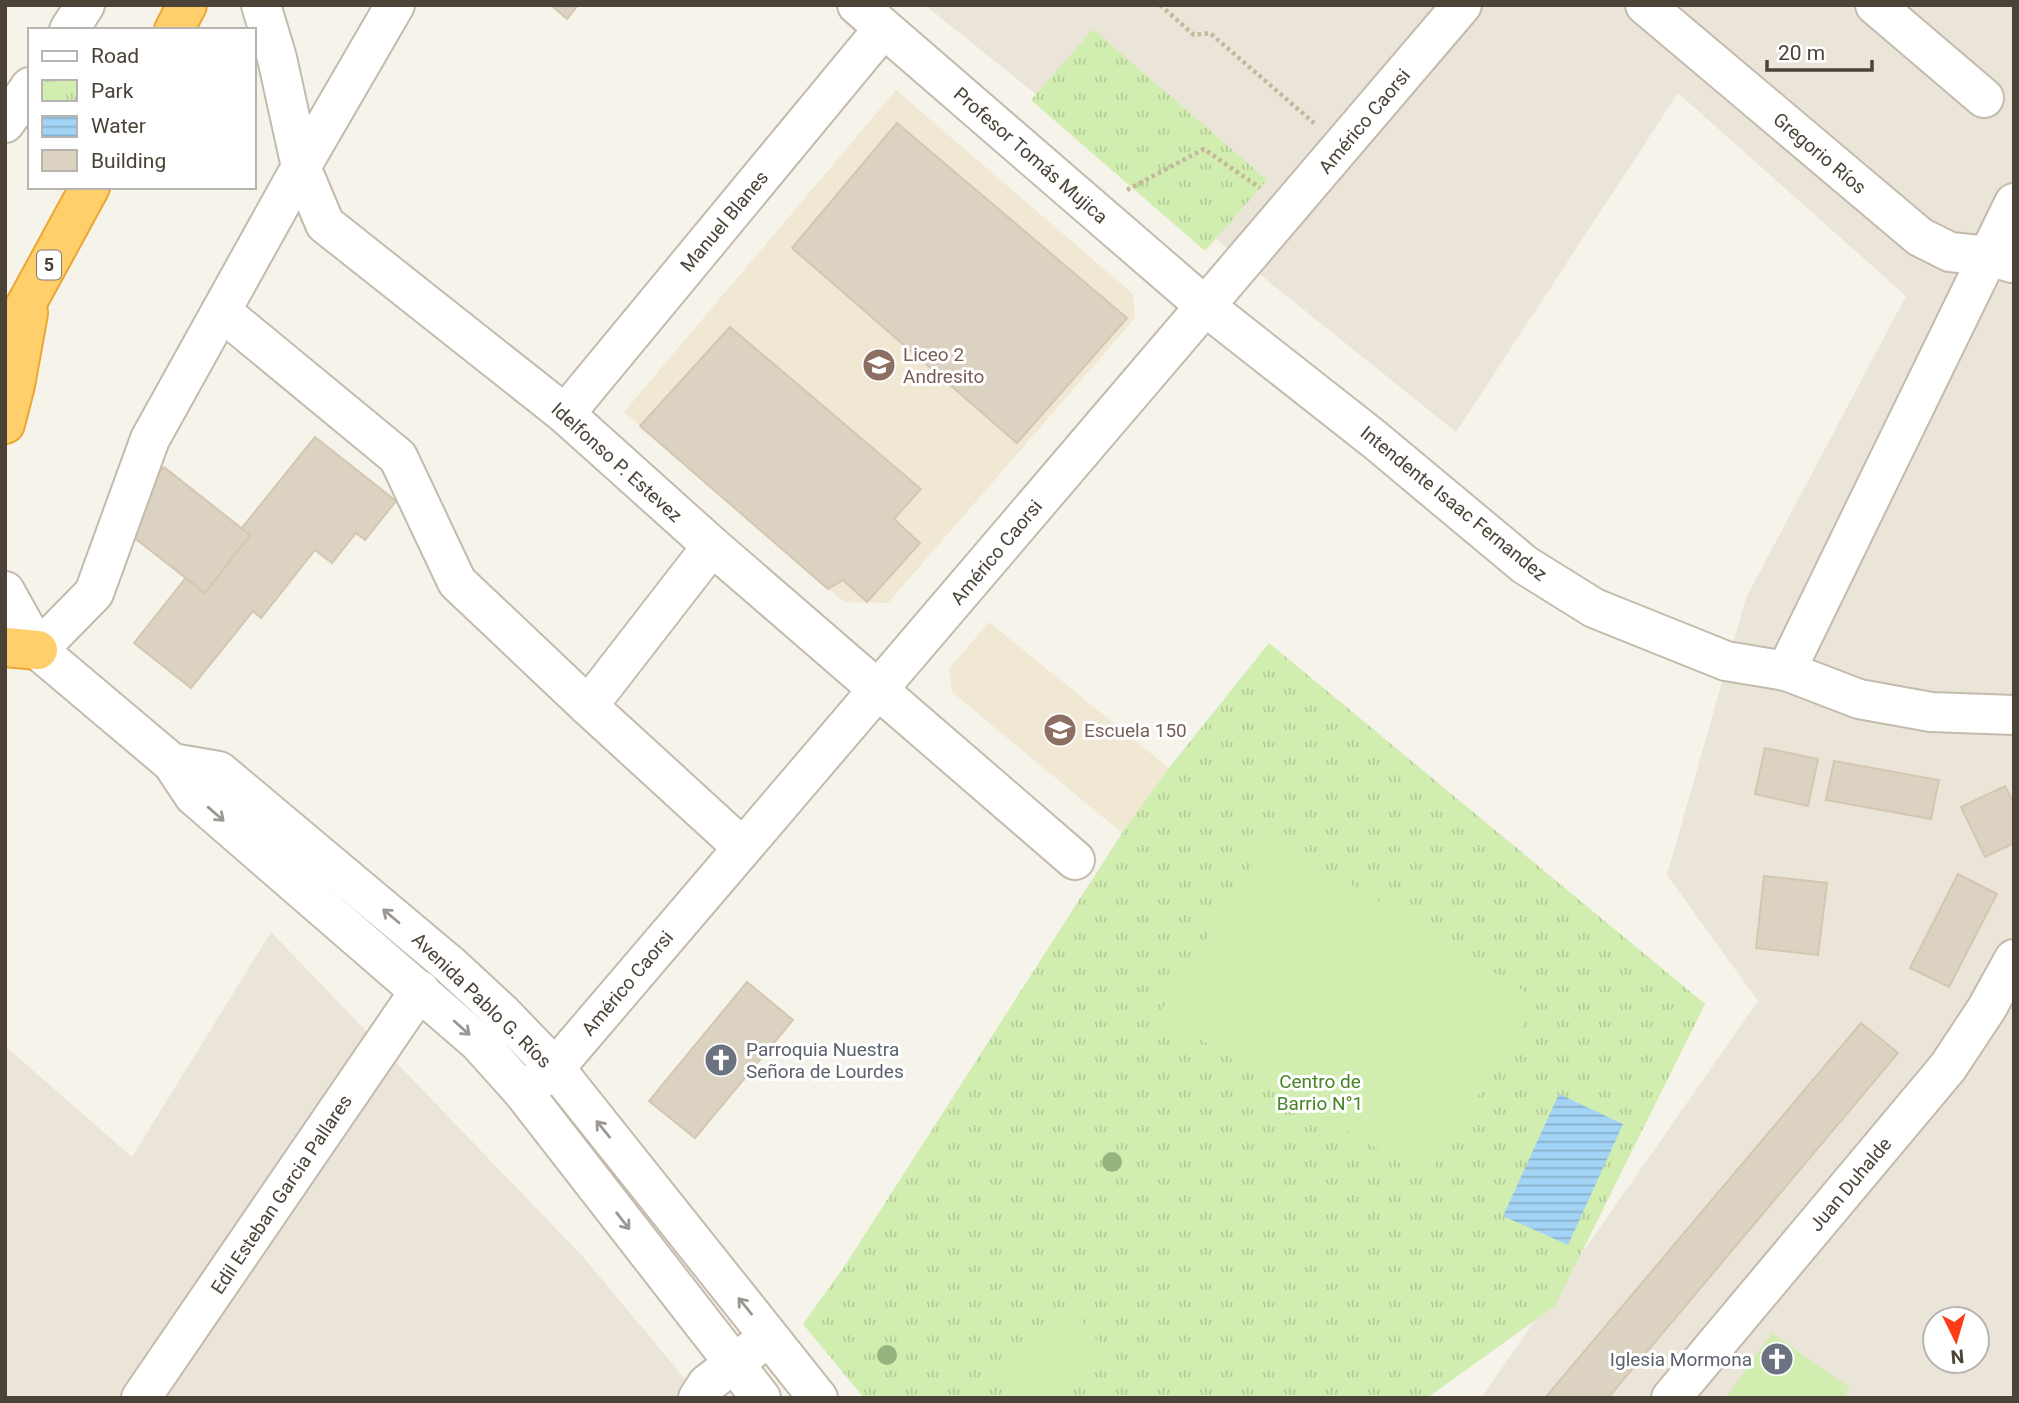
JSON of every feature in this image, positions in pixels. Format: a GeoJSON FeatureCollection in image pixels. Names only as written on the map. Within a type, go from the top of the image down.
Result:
{"type":"FeatureCollection","features":[{"type":"Feature","properties":{"kind":"highway"},"geometry":{"type":"LineString","coordinates":[[175,28],[187,5]]}},
{"type":"Feature","properties":{"kind":"highway","name":"5"},"geometry":{"type":"LineString","coordinates":[[5,343],[18,309],[89,189]]}},
{"type":"Feature","properties":{"kind":"highway"},"geometry":{"type":"LineString","coordinates":[[5,424],[15,385],[18,309]]}},
{"type":"Feature","properties":{"kind":"street"},"geometry":{"type":"LineString","coordinates":[[70,28],[85,5]]}},
{"type":"Feature","properties":{"kind":"street","name":"Idelfonso P. Estevez"},"geometry":{"type":"LineString","coordinates":[[261,5],[277,58],[301,167],[325,224],[565,414],[712,546],[1075,860]]}},
{"type":"Feature","properties":{"kind":"street"},"geometry":{"type":"LineString","coordinates":[[16,645],[94,593],[150,439],[301,167],[395,5]]}},
{"type":"Feature","properties":{"kind":"street","name":"Américo Caorsi"},"geometry":{"type":"LineString","coordinates":[[523,1092],[555,1069],[1462,5]]}},
{"type":"Feature","properties":{"kind":"street","name":"Gregorio Ríos"},"geometry":{"type":"LineString","coordinates":[[1645,5],[1920,237],[1950,252],[2001,260]]}},
{"type":"Feature","properties":{"kind":"street"},"geometry":{"type":"LineString","coordinates":[[1875,5],[1984,98]]}},
{"type":"Feature","properties":{"kind":"street","name":"Profesor Tomás Mujica"},"geometry":{"type":"LineString","coordinates":[[870,17],[1205,306]]}},
{"type":"Feature","properties":{"kind":"street","name":"Manuel Blanes"},"geometry":{"type":"LineString","coordinates":[[565,414],[870,17]]}},
{"type":"Feature","properties":{"kind":"street"},"geometry":{"type":"LineString","coordinates":[[5,124],[28,90]]}},
{"type":"Feature","properties":{"kind":"street"},"geometry":{"type":"LineString","coordinates":[[1786,671],[2001,260],[2014,203]]}},
{"type":"Feature","properties":{"kind":"street","name":"Intendente Isaac Fernandez"},"geometry":{"type":"LineString","coordinates":[[1205,306],[1374,439],[1525,565],[1594,608],[1726,661],[1786,671],[1859,699],[1931,712],[2014,715]]}},
{"type":"Feature","properties":{"kind":"street"},"geometry":{"type":"LineString","coordinates":[[221,311],[398,457],[457,582],[587,706],[742,847]]}},
{"type":"Feature","properties":{"kind":"street"},"geometry":{"type":"LineString","coordinates":[[587,706],[712,546]]}},
{"type":"Feature","properties":{"kind":"street","name":"Avenida Pablo G. Ríos"},"geometry":{"type":"LineString","coordinates":[[5,591],[16,645],[172,763],[194,796],[480,1044],[523,1092],[761,1398]]}},
{"type":"Feature","properties":{"kind":"street","name":"Avenida Pablo G. Ríos"},"geometry":{"type":"LineString","coordinates":[[172,763],[219,771],[449,964],[503,1014],[555,1069],[818,1398]]}},
{"type":"Feature","properties":{"kind":"street","name":"Juan Duhalde"},"geometry":{"type":"LineString","coordinates":[[1671,1398],[1948,1066],[1987,1007],[2014,959]]}},
{"type":"Feature","properties":{"kind":"street","name":"Edil Esteban Garcia Pallares"},"geometry":{"type":"LineString","coordinates":[[141,1398],[420,990]]}},
{"type":"Feature","properties":{"kind":"street"},"geometry":{"type":"LineString","coordinates":[[698,1398],[707,1384],[769,1336]]}},
{"type":"Feature","properties":{"kind":"path"},"geometry":{"type":"LineString","coordinates":[[1160,5],[1194,35],[1210,33],[1342,146]]}},
{"type":"Feature","properties":{"kind":"path"},"geometry":{"type":"LineString","coordinates":[[1094,208],[1204,149],[1289,208]]}},
{"type":"Feature","properties":{"kind":"shaded area"},"geometry":{"type":"Polygon","coordinates":[[[925,5],[2014,5],[2014,1398],[1481,1398],[1758,1001],[1667,875],[1746,598],[1906,296],[1678,93],[1456,432],[925,5]]]}},
{"type":"Feature","properties":{"kind":"shaded area","name":"Liceo 2 Andresito"},"geometry":{"type":"Polygon","coordinates":[[[896,90],[1133,294],[1135,318],[888,603],[844,602],[624,412],[896,90]]]}},
{"type":"Feature","properties":{"kind":"shaded area","name":"Escuela 150"},"geometry":{"type":"Polygon","coordinates":[[[989,622],[1169,768],[1122,833],[952,692],[949,669],[989,622]]]}},
{"type":"Feature","properties":{"kind":"shaded area"},"geometry":{"type":"Polygon","coordinates":[[[271,932],[584,1258],[701,1398],[5,1398],[5,1046],[132,1157],[271,932]]]}},
{"type":"Feature","properties":{"kind":"green space"},"geometry":{"type":"Polygon","coordinates":[[[1093,29],[1267,180],[1205,251],[1031,100],[1093,29]]]}},
{"type":"Feature","properties":{"kind":"green space","name":"Centro de Barrio N°1"},"geometry":{"type":"Polygon","coordinates":[[[1269,643],[1705,1004],[1555,1306],[1427,1398],[864,1398],[803,1324],[846,1264],[1122,833],[1169,768],[1269,643]]]}},
{"type":"Feature","properties":{"kind":"green space"},"geometry":{"type":"Polygon","coordinates":[[[1271,835],[1538,1000],[1426,1179],[1159,1014],[1271,835]]]}},
{"type":"Feature","properties":{"kind":"green space"},"geometry":{"type":"Polygon","coordinates":[[[1078,1316],[1110,1357],[1057,1398],[1013,1398],[998,1378],[1078,1316]]]}},
{"type":"Feature","properties":{"kind":"green space","name":"Iglesia Mormona"},"geometry":{"type":"Polygon","coordinates":[[[1772,1333],[1850,1388],[1843,1398],[1726,1398],[1772,1333]]]}},
{"type":"Feature","properties":{"kind":"water"},"geometry":{"type":"Polygon","coordinates":[[[1559,1094],[1623,1124],[1568,1245],[1503,1216],[1559,1094]]]}},
{"type":"Feature","properties":{"kind":"building"},"geometry":{"type":"Polygon","coordinates":[[[551,5],[578,5],[567,19],[551,5]]]}},
{"type":"Feature","properties":{"kind":"building"},"geometry":{"type":"Polygon","coordinates":[[[897,123],[1127,318],[1017,443],[792,248],[897,123]]]}},
{"type":"Feature","properties":{"kind":"building"},"geometry":{"type":"Polygon","coordinates":[[[730,327],[921,489],[894,519],[920,543],[867,602],[843,580],[828,589],[640,426],[730,327]]]}},
{"type":"Feature","properties":{"kind":"building"},"geometry":{"type":"Polygon","coordinates":[[[315,437],[396,501],[365,540],[356,533],[332,563],[315,550],[261,618],[253,611],[191,688],[134,643],[223,531],[233,539],[315,437]]]}},
{"type":"Feature","properties":{"kind":"building"},"geometry":{"type":"Polygon","coordinates":[[[164,467],[250,535],[205,593],[118,525],[164,467]]]}},
{"type":"Feature","properties":{"kind":"building"},"geometry":{"type":"Polygon","coordinates":[[[1765,748],[1818,759],[1808,806],[1755,794],[1765,748]]]}},
{"type":"Feature","properties":{"kind":"building"},"geometry":{"type":"Polygon","coordinates":[[[1834,761],[1939,780],[1931,819],[1826,800],[1834,761]]]}},
{"type":"Feature","properties":{"kind":"building"},"geometry":{"type":"Polygon","coordinates":[[[2005,786],[2014,804],[2014,843],[1985,857],[1961,807],[2005,786]]]}},
{"type":"Feature","properties":{"kind":"building"},"geometry":{"type":"Polygon","coordinates":[[[1958,874],[1997,894],[1949,987],[1910,968],[1958,874]]]}},
{"type":"Feature","properties":{"kind":"building"},"geometry":{"type":"Polygon","coordinates":[[[1764,876],[1827,883],[1818,955],[1756,948],[1764,876]]]}},
{"type":"Feature","properties":{"kind":"building","name":"Parroquia Nuestra Señora de Lourdes"},"geometry":{"type":"Polygon","coordinates":[[[747,982],[793,1020],[695,1138],[649,1101],[747,982]]]}},
{"type":"Feature","properties":{"kind":"building"},"geometry":{"type":"Polygon","coordinates":[[[1861,1023],[1898,1053],[1608,1398],[1545,1398],[1861,1023]]]}},
{"type":"Feature","properties":{"kind":"place","name":"Liceo 2 Andresito"},"geometry":{"type":"Point","coordinates":[879,365]}},
{"type":"Feature","properties":{"kind":"place","name":"Escuela 150"},"geometry":{"type":"Point","coordinates":[1060,730]}},
{"type":"Feature","properties":{"kind":"place","name":"Parroquia Nuestra Señora de Lourdes"},"geometry":{"type":"Point","coordinates":[721,1060]}},
{"type":"Feature","properties":{"kind":"place","name":"Iglesia Mormona"},"geometry":{"type":"Point","coordinates":[1777,1359]}}]}
